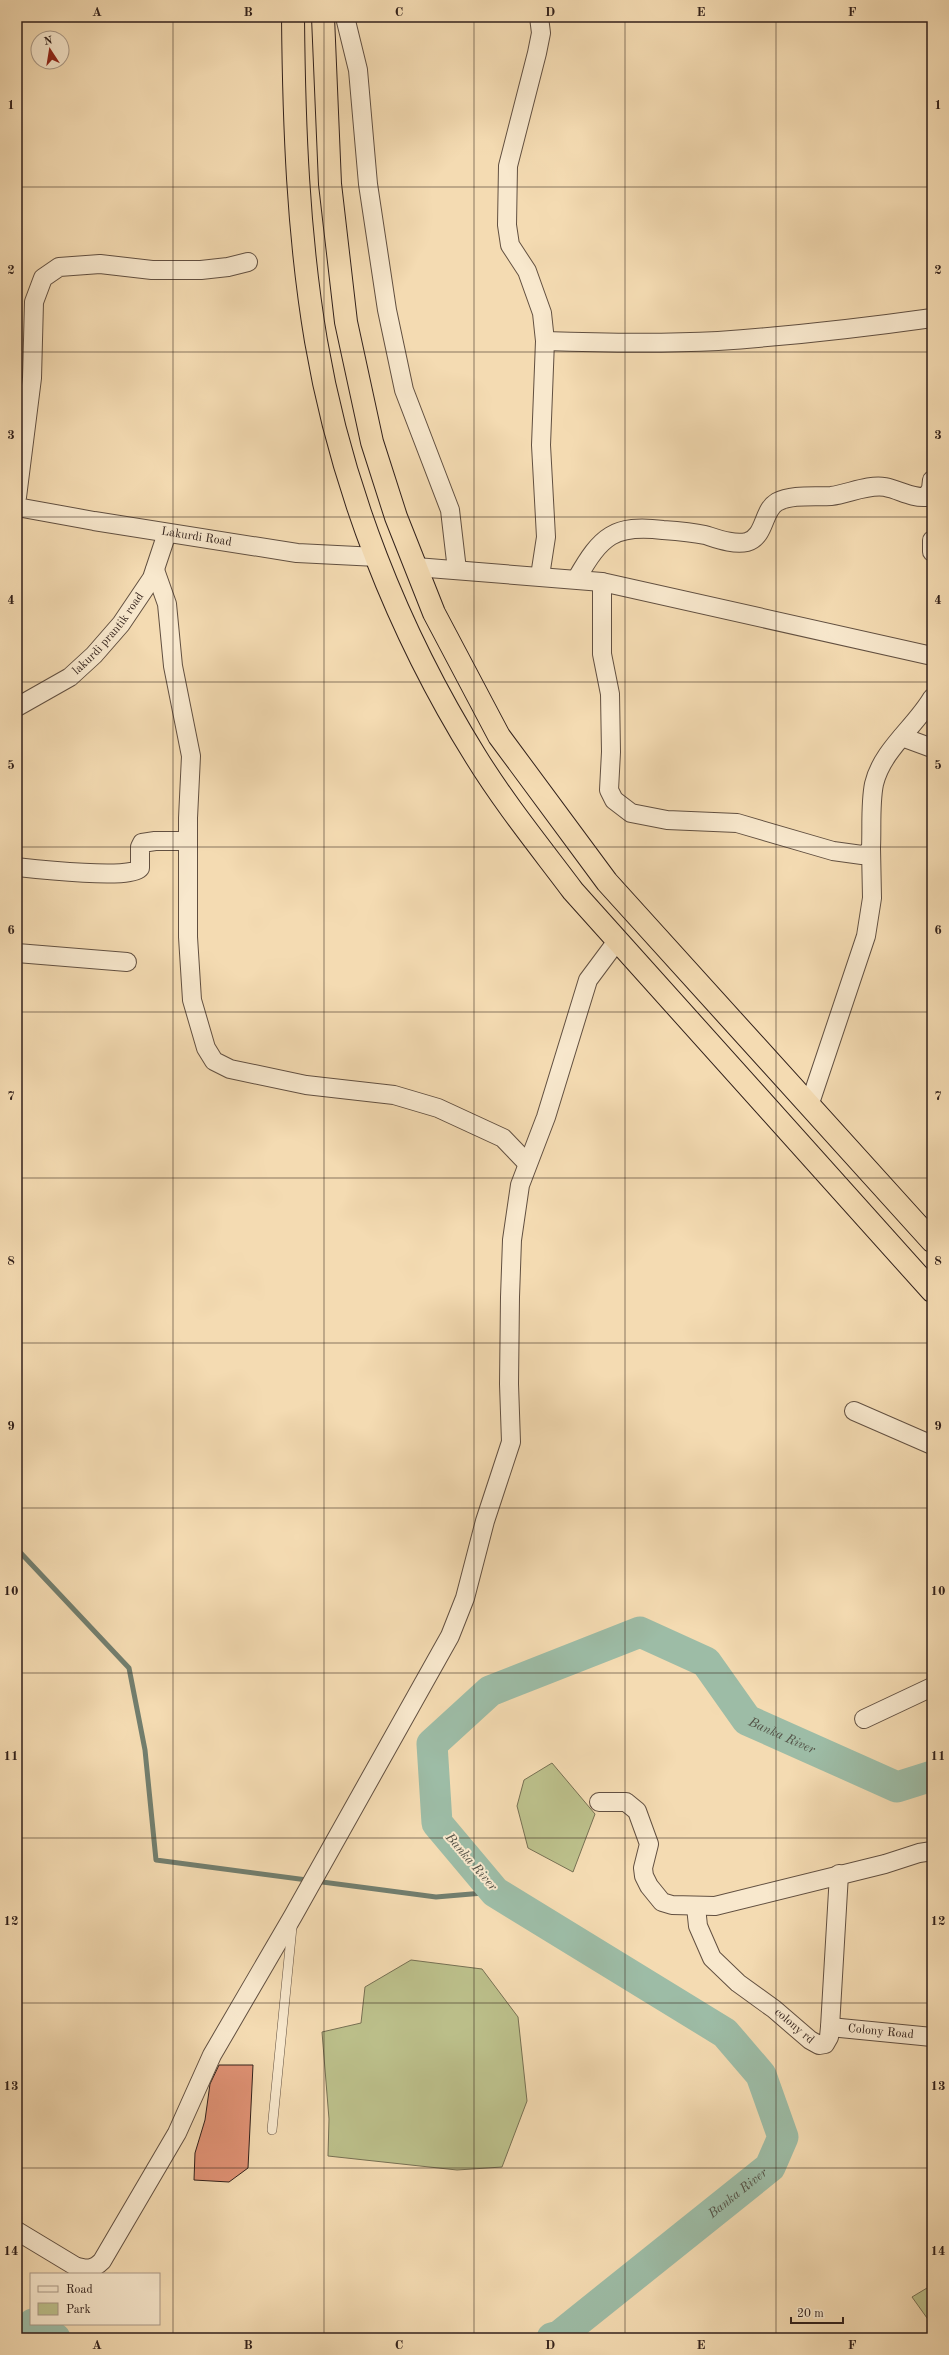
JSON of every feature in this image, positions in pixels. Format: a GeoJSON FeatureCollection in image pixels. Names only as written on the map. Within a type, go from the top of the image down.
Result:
{"type":"FeatureCollection","features":[{"type":"Feature","properties":{"kind":"highway"},"geometry":{"type":"LineString","coordinates":[[293,17],[298,190],[313,321],[328,400],[358,507],[405,625],[431,678],[476,758],[525,829],[568,884],[617,941],[932,1291]]}},
{"type":"Feature","properties":{"kind":"highway"},"geometry":{"type":"LineString","coordinates":[[323,17],[330,184],[346,322],[372,442],[396,517],[434,613],[499,736],[607,882],[932,1241]]}},
{"type":"Feature","properties":{"kind":"street"},"geometry":{"type":"LineString","coordinates":[[345,17],[358,70],[368,184],[387,310],[404,390],[450,510],[457,570]]}},
{"type":"Feature","properties":{"kind":"street"},"geometry":{"type":"LineString","coordinates":[[539,17],[541,33],[508,166],[507,225],[510,245],[527,271],[542,313],[545,341],[541,445],[546,537],[540,576]]}},
{"type":"Feature","properties":{"kind":"street"},"geometry":{"type":"LineString","coordinates":[[17,497],[32,378],[34,302],[43,278],[60,267],[100,264],[152,270],[201,270],[228,267],[248,262]]}},
{"type":"Feature","properties":{"kind":"street"},"geometry":{"type":"LineString","coordinates":[[545,341],[618,343],[717,341],[828,332],[932,318]]}},
{"type":"Feature","properties":{"kind":"street"},"geometry":{"type":"LineString","coordinates":[[577,578],[590,555],[604,540],[619,530],[641,527],[696,533],[740,543],[748,542],[757,535],[769,510],[777,502],[790,498],[832,496],[884,487],[915,498],[929,501],[932,480]]}},
{"type":"Feature","properties":{"kind":"street","name":"Lakurdi Road"},"geometry":{"type":"LineString","coordinates":[[17,507],[167,533],[297,553],[377,557]]}},
{"type":"Feature","properties":{"kind":"street","name":"lakurdi prantik road"},"geometry":{"type":"LineString","coordinates":[[17,707],[70,677],[94,655],[121,624],[152,578],[167,533]]}},
{"type":"Feature","properties":{"kind":"street"},"geometry":{"type":"LineString","coordinates":[[932,540],[932,552]]}},
{"type":"Feature","properties":{"kind":"street"},"geometry":{"type":"LineString","coordinates":[[416,567],[577,578],[602,582],[932,656]]}},
{"type":"Feature","properties":{"kind":"street"},"geometry":{"type":"LineString","coordinates":[[155,570],[167,604],[173,666],[191,756],[188,840],[188,937],[192,1000],[206,1048],[214,1061],[237,1071],[306,1085],[394,1095],[438,1108],[503,1138],[527,1163]]}},
{"type":"Feature","properties":{"kind":"street"},"geometry":{"type":"LineString","coordinates":[[602,582],[602,654],[610,694],[611,752],[609,790],[614,800],[631,812],[667,820],[737,822],[833,851],[862,856],[871,848]]}},
{"type":"Feature","properties":{"kind":"street"},"geometry":{"type":"LineString","coordinates":[[809,1106],[866,936],[872,898],[871,848],[874,784],[886,757],[932,698]]}},
{"type":"Feature","properties":{"kind":"street"},"geometry":{"type":"LineString","coordinates":[[902,737],[932,748]]}},
{"type":"Feature","properties":{"kind":"street"},"geometry":{"type":"LineString","coordinates":[[17,867],[84,872],[130,873],[140,868],[140,847],[142,843],[188,840]]}},
{"type":"Feature","properties":{"kind":"street"},"geometry":{"type":"LineString","coordinates":[[17,2231],[80,2267],[95,2268],[102,2261],[177,2133],[212,2055],[293,1916],[317,1870],[437,1661],[466,1598],[486,1521],[511,1442],[509,1384],[512,1240],[520,1186],[527,1163],[546,1117],[588,980],[617,941]]}},
{"type":"Feature","properties":{"kind":"street"},"geometry":{"type":"LineString","coordinates":[[17,953],[127,962]]}},
{"type":"Feature","properties":{"kind":"street"},"geometry":{"type":"LineString","coordinates":[[854,1412],[932,1444]]}},
{"type":"Feature","properties":{"kind":"street"},"geometry":{"type":"LineString","coordinates":[[864,1719],[932,1686]]}},
{"type":"Feature","properties":{"kind":"street"},"geometry":{"type":"LineString","coordinates":[[599,1802],[626,1802],[638,1811],[649,1844],[643,1868],[649,1886],[662,1902],[696,1907],[715,1906],[838,1874],[885,1864],[919,1852],[932,1851]]}},
{"type":"Feature","properties":{"kind":"street","name":"colony rd"},"geometry":{"type":"LineString","coordinates":[[696,1907],[698,1926],[712,1958],[738,1983],[819,2045],[825,2044],[830,2027],[838,1874]]}},
{"type":"Feature","properties":{"kind":"street","name":"Colony Road"},"geometry":{"type":"LineString","coordinates":[[830,2027],[932,2037]]}},
{"type":"Feature","properties":{"kind":"lane"},"geometry":{"type":"LineString","coordinates":[[272,2130],[293,1916]]}},
{"type":"Feature","properties":{"kind":"green space"},"geometry":{"type":"Polygon","coordinates":[[[552,1763],[595,1814],[573,1872],[528,1848],[517,1806],[524,1780],[552,1763]]]}},
{"type":"Feature","properties":{"kind":"green space"},"geometry":{"type":"Polygon","coordinates":[[[411,1960],[482,1969],[518,2017],[527,2101],[502,2167],[457,2170],[328,2156],[329,2119],[322,2032],[361,2023],[365,1987],[411,1960]]]}},
{"type":"Feature","properties":{"kind":"green space"},"geometry":{"type":"Polygon","coordinates":[[[932,2285],[932,2325],[912,2297],[932,2285]]]}},
{"type":"Feature","properties":{"kind":"building"},"geometry":{"type":"Polygon","coordinates":[[[219,2065],[253,2065],[248,2168],[229,2182],[194,2180],[195,2153],[205,2120],[210,2084],[219,2065]]]}},
{"type":"Feature","properties":{"kind":"waterway"},"geometry":{"type":"LineString","coordinates":[[17,1549],[129,1668],[145,1750],[156,1860],[436,1897],[495,1892]]}},
{"type":"Feature","properties":{"kind":"waterway","name":"Banka River"},"geometry":{"type":"LineString","coordinates":[[552,2338],[559,2336],[770,2167],[783,2137],[761,2075],[725,2033],[495,1892],[437,1823],[432,1744],[490,1691],[640,1632],[706,1662],[747,1720],[897,1787],[932,1776]]}},
{"type":"Feature","properties":{"kind":"waterway","name":"Banka River"},"geometry":{"type":"LineString","coordinates":[[35,2325],[55,2338]]}}]}
